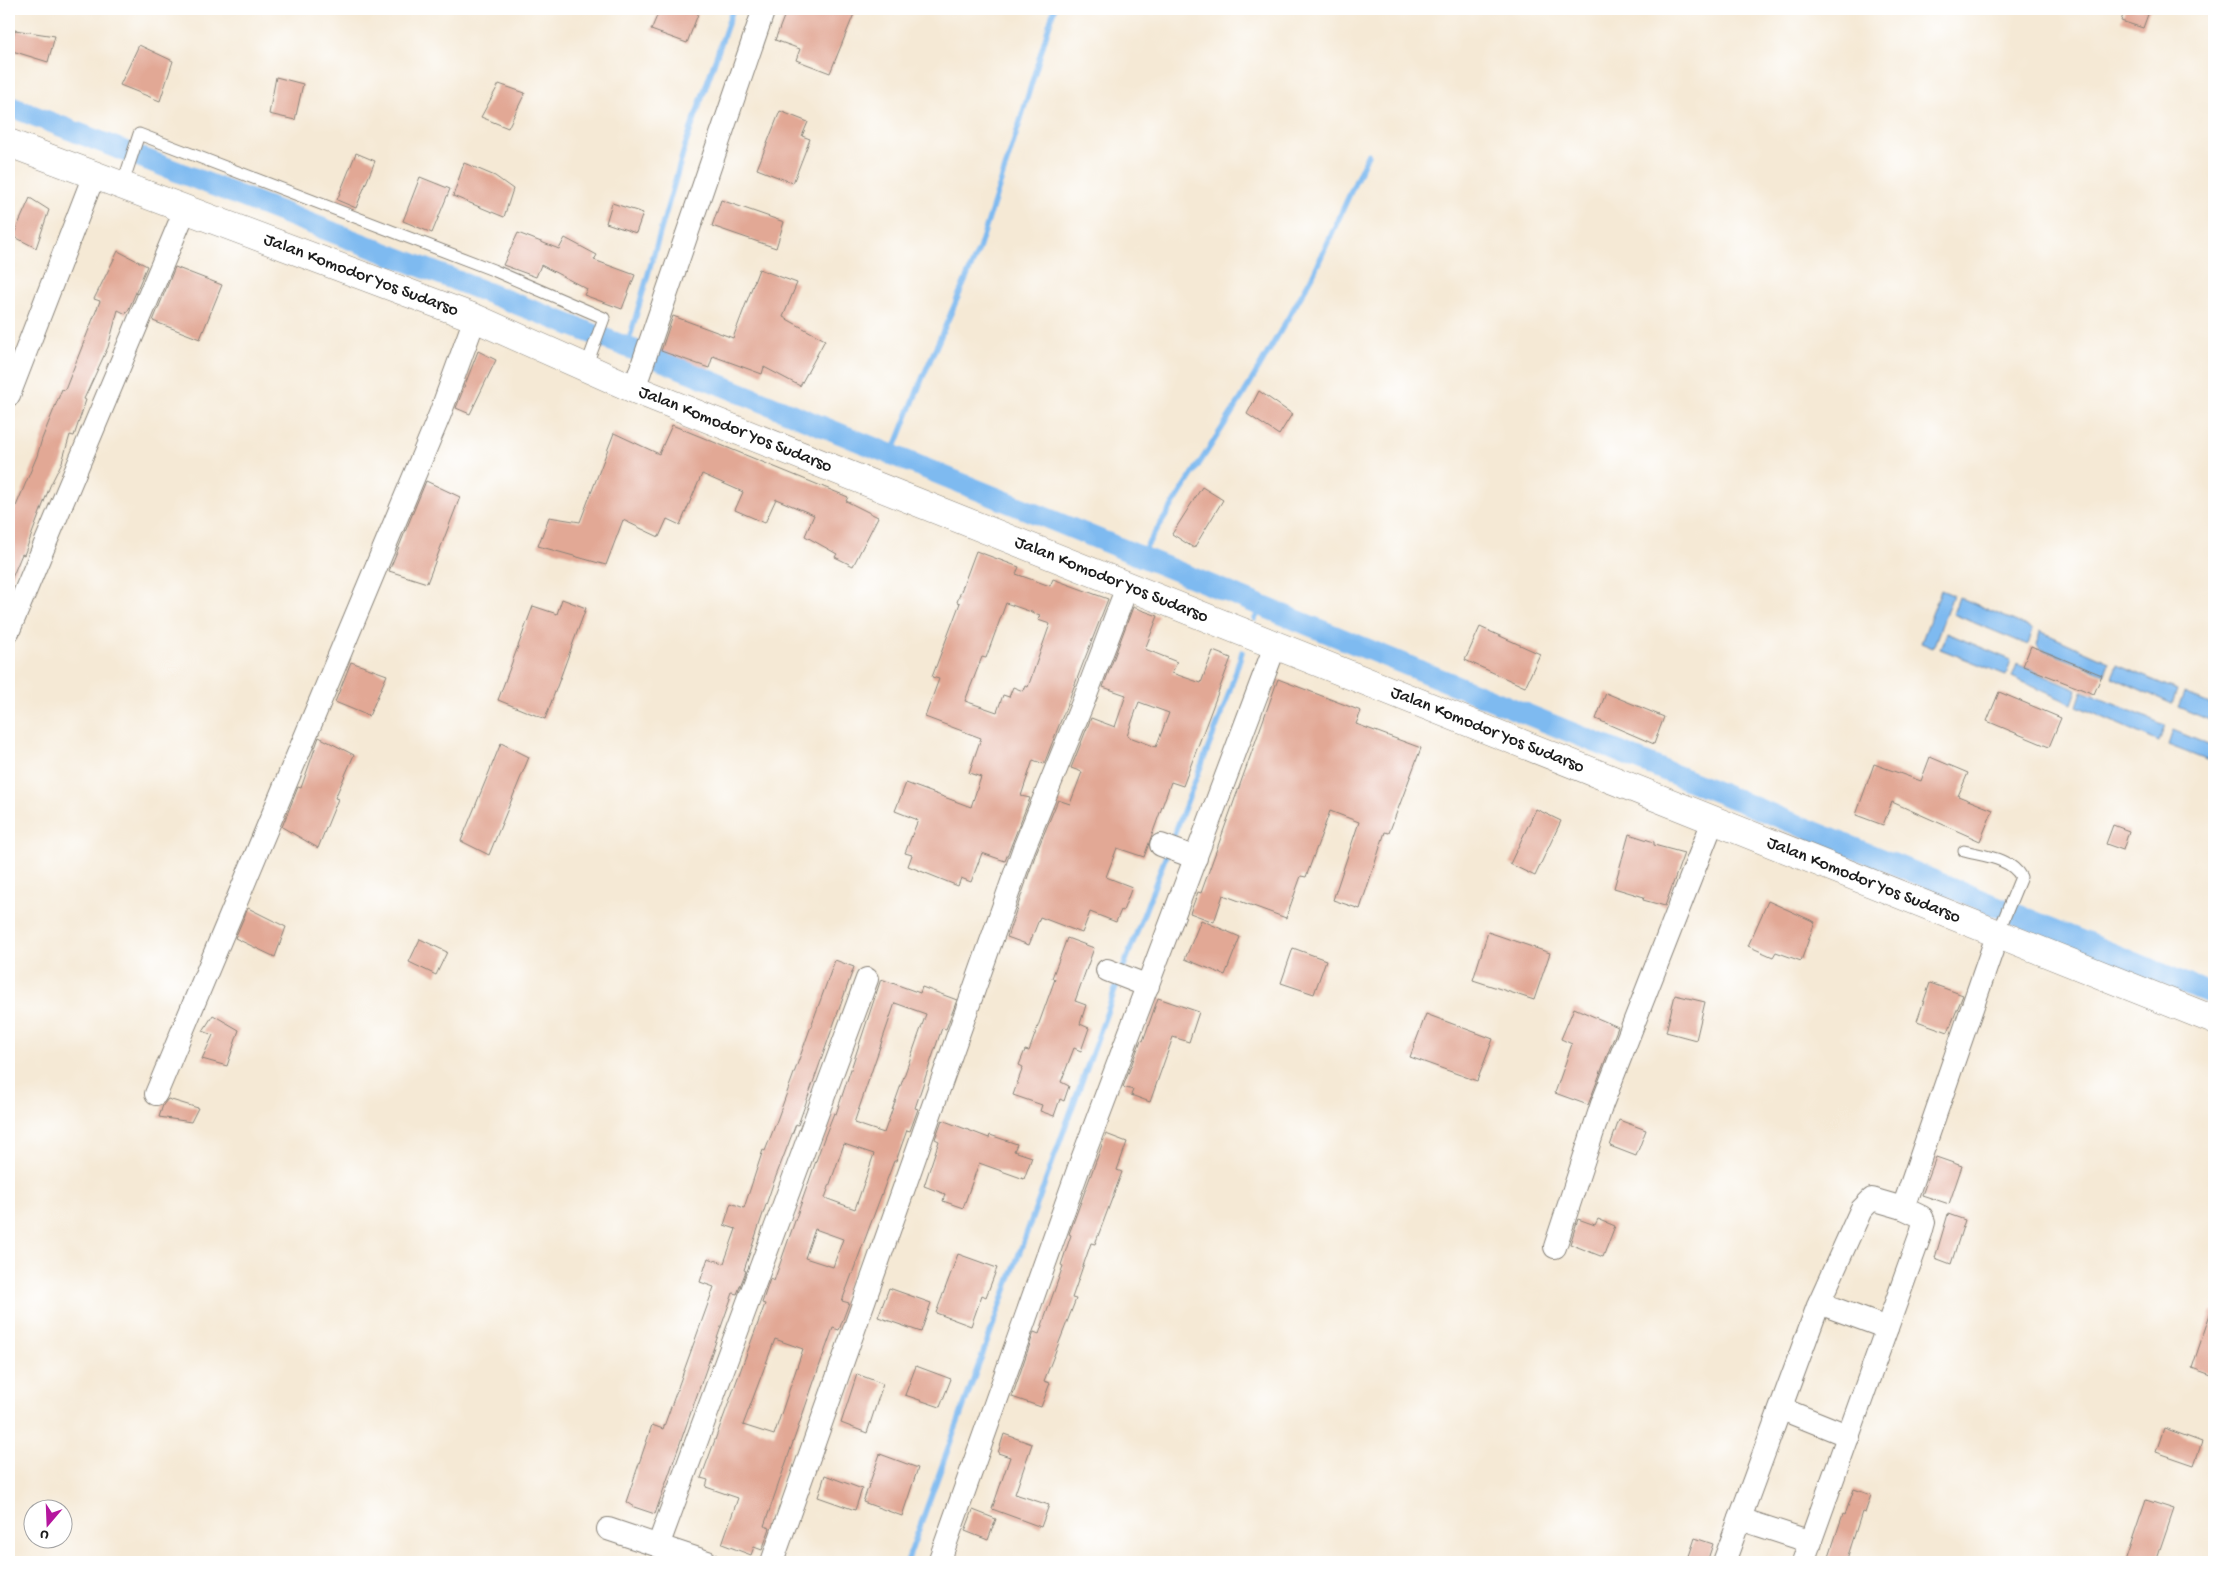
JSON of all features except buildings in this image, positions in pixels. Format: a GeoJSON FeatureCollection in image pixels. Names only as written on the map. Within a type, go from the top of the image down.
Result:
{"type":"FeatureCollection","features":[{"type":"Feature","properties":{"kind":"street"},"geometry":{"type":"LineString","coordinates":[[636,382],[764,9]]}},
{"type":"Feature","properties":{"kind":"street","name":"Jalan Komodor Yos Sudarso"},"geometry":{"type":"LineString","coordinates":[[9,143],[94,175],[124,178],[185,210],[589,359],[636,382],[1127,587],[1713,821],[2001,926],[2214,1020]]}},
{"type":"Feature","properties":{"kind":"street"},"geometry":{"type":"LineString","coordinates":[[9,395],[94,175]]}},
{"type":"Feature","properties":{"kind":"street"},"geometry":{"type":"LineString","coordinates":[[9,630],[185,210]]}},
{"type":"Feature","properties":{"kind":"street"},"geometry":{"type":"LineString","coordinates":[[156,1094],[436,423],[475,318]]}},
{"type":"Feature","properties":{"kind":"street"},"geometry":{"type":"LineString","coordinates":[[772,1562],[1024,848],[1086,695],[1127,587]]}},
{"type":"Feature","properties":{"kind":"street"},"geometry":{"type":"LineString","coordinates":[[939,1562],[1075,1180],[1140,983],[1189,855],[1275,646]]}},
{"type":"Feature","properties":{"kind":"street"},"geometry":{"type":"LineString","coordinates":[[1555,1248],[1602,1104],[1713,821]]}},
{"type":"Feature","properties":{"kind":"street"},"geometry":{"type":"LineString","coordinates":[[1161,845],[1189,855]]}},
{"type":"Feature","properties":{"kind":"street"},"geometry":{"type":"LineString","coordinates":[[1903,1208],[2001,926]]}},
{"type":"Feature","properties":{"kind":"street"},"geometry":{"type":"LineString","coordinates":[[1108,970],[1140,983]]}},
{"type":"Feature","properties":{"kind":"street"},"geometry":{"type":"LineString","coordinates":[[658,1546],[867,979]]}},
{"type":"Feature","properties":{"kind":"street"},"geometry":{"type":"LineString","coordinates":[[1724,1562],[1740,1519],[1782,1409],[1819,1303],[1861,1210],[1872,1199],[1903,1208],[1922,1217],[1924,1222],[1807,1552],[1740,1519]]}},
{"type":"Feature","properties":{"kind":"street"},"geometry":{"type":"LineString","coordinates":[[1819,1303],[1887,1328]]}},
{"type":"Feature","properties":{"kind":"street"},"geometry":{"type":"LineString","coordinates":[[1782,1409],[1849,1436]]}},
{"type":"Feature","properties":{"kind":"street"},"geometry":{"type":"LineString","coordinates":[[608,1529],[707,1562]]}},
{"type":"Feature","properties":{"kind":"lane"},"geometry":{"type":"LineString","coordinates":[[124,178],[139,134],[484,266],[604,318],[589,359]]}},
{"type":"Feature","properties":{"kind":"lane"},"geometry":{"type":"LineString","coordinates":[[1964,851],[2009,863],[2018,870],[2021,877],[2001,926]]}},
{"type":"Feature","properties":{"kind":"water"},"geometry":{"type":"Polygon","coordinates":[[[1941,590],[1953,595],[1933,648],[1921,643],[1941,590]]]}},
{"type":"Feature","properties":{"kind":"water"},"geometry":{"type":"Polygon","coordinates":[[[1959,597],[2033,629],[2028,645],[1953,614],[1959,597]]]}},
{"type":"Feature","properties":{"kind":"water"},"geometry":{"type":"Polygon","coordinates":[[[2040,631],[2109,662],[2105,674],[2041,649],[2037,645],[2040,631]]]}},
{"type":"Feature","properties":{"kind":"water"},"geometry":{"type":"Polygon","coordinates":[[[1947,633],[2011,660],[2006,675],[1940,649],[1947,633]]]}},
{"type":"Feature","properties":{"kind":"water"},"geometry":{"type":"Polygon","coordinates":[[[2017,664],[2077,690],[2072,704],[2012,677],[2017,664]]]}},
{"type":"Feature","properties":{"kind":"water"},"geometry":{"type":"Polygon","coordinates":[[[2117,665],[2177,690],[2172,704],[2112,677],[2117,665]]]}},
{"type":"Feature","properties":{"kind":"water"},"geometry":{"type":"Polygon","coordinates":[[[2082,691],[2165,725],[2159,742],[2077,706],[2082,691]]]}},
{"type":"Feature","properties":{"kind":"water"},"geometry":{"type":"Polygon","coordinates":[[[2184,693],[2214,706],[2214,722],[2178,707],[2184,693]]]}},
{"type":"Feature","properties":{"kind":"water"},"geometry":{"type":"Polygon","coordinates":[[[2173,730],[2214,747],[2214,763],[2168,745],[2173,730]]]}},
{"type":"Feature","properties":{"kind":"waterway"},"geometry":{"type":"LineString","coordinates":[[627,347],[686,143],[733,9]]}},
{"type":"Feature","properties":{"kind":"waterway"},"geometry":{"type":"LineString","coordinates":[[892,455],[922,379],[979,249],[1054,9]]}},
{"type":"Feature","properties":{"kind":"waterway"},"geometry":{"type":"LineString","coordinates":[[9,106],[655,358],[2214,995]]}},
{"type":"Feature","properties":{"kind":"waterway"},"geometry":{"type":"LineString","coordinates":[[1140,556],[1242,397],[1312,277],[1368,154]]}},
{"type":"Feature","properties":{"kind":"waterway"},"geometry":{"type":"LineString","coordinates":[[1255,619],[1261,606]]}},
{"type":"Feature","properties":{"kind":"waterway"},"geometry":{"type":"LineString","coordinates":[[1170,845],[1225,705],[1242,652]]}},
{"type":"Feature","properties":{"kind":"waterway"},"geometry":{"type":"LineString","coordinates":[[1122,971],[1167,853]]}},
{"type":"Feature","properties":{"kind":"waterway"},"geometry":{"type":"LineString","coordinates":[[907,1562],[1119,979]]}}]}
